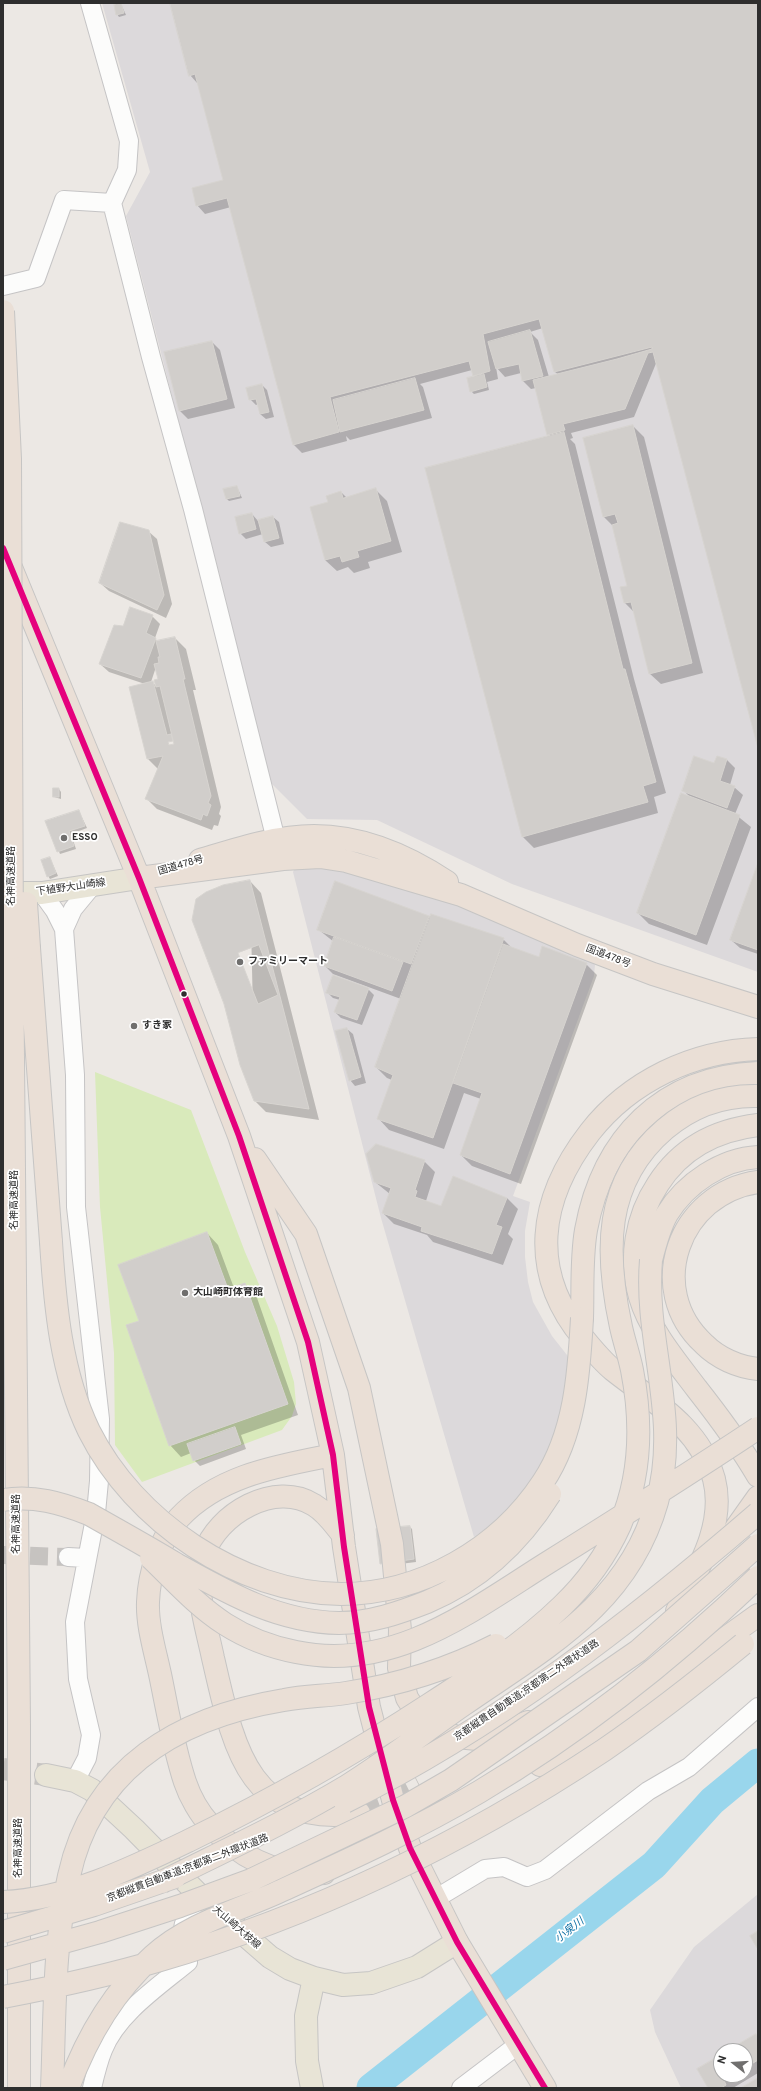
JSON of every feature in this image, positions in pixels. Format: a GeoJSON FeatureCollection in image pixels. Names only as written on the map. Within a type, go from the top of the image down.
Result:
{"type":"FeatureCollection","features":[{"type":"Feature","properties":{"kind":"highway"},"geometry":{"type":"LineString","coordinates":[[3,311],[10,459],[12,712],[21,948],[60,1331],[68,1372],[78,1403],[89,1430],[104,1458],[120,1480],[140,1502],[162,1522],[210,1556],[261,1579],[286,1587],[314,1592],[340,1594],[367,1592],[418,1581],[465,1558],[508,1524],[543,1482],[558,1456],[568,1426],[575,1396],[582,1318]]}},
{"type":"Feature","properties":{"kind":"highway"},"geometry":{"type":"LineString","coordinates":[[3,548],[139,878],[239,1136],[308,1342],[333,1455],[343,1535],[369,1707],[393,1800],[410,1848],[457,1942],[545,2088]]}},
{"type":"Feature","properties":{"kind":"highway","name":"国道478号"},"geometry":{"type":"LineString","coordinates":[[139,878],[246,846],[276,840],[313,836],[356,841],[384,849],[438,876],[462,895]]}},
{"type":"Feature","properties":{"kind":"highway","name":"国道478号"},"geometry":{"type":"LineString","coordinates":[[139,878],[282,860],[320,857],[346,861],[462,895],[584,948],[653,974],[758,1007]]}},
{"type":"Feature","properties":{"kind":"highway","name":"名神高速道路"},"geometry":{"type":"LineString","coordinates":[[19,2088],[21,948]]}},
{"type":"Feature","properties":{"kind":"highway"},"geometry":{"type":"LineString","coordinates":[[677,1611],[704,1558],[712,1532],[717,1494],[714,1478],[704,1454],[694,1437],[661,1406],[612,1370],[566,1314],[557,1299],[550,1280],[546,1241],[548,1221],[561,1177],[571,1159],[598,1121],[629,1094],[660,1074],[714,1054],[738,1050],[758,1049]]}},
{"type":"Feature","properties":{"kind":"highway"},"geometry":{"type":"LineString","coordinates":[[3,1500],[34,1499],[56,1502],[89,1514],[232,1595],[259,1608],[287,1616],[314,1621],[340,1623],[366,1621],[390,1616],[444,1595],[476,1575],[518,1538],[537,1514],[553,1489],[565,1460],[580,1399],[583,1368],[583,1258],[591,1208],[599,1183],[611,1159],[626,1136],[646,1115],[664,1100],[684,1089],[709,1080],[738,1074],[758,1073]]}},
{"type":"Feature","properties":{"kind":"highway"},"geometry":{"type":"LineString","coordinates":[[3,1902],[45,1896],[112,1875],[219,1826],[319,1773],[367,1745],[460,1684],[538,1628],[578,1590],[596,1567],[621,1523],[630,1496],[636,1468],[638,1438],[632,1370],[621,1327],[612,1272],[612,1224],[617,1199],[627,1177],[640,1155],[656,1137],[675,1120],[711,1102],[745,1096],[758,1096]]}},
{"type":"Feature","properties":{"kind":"highway"},"geometry":{"type":"LineString","coordinates":[[758,1125],[740,1127],[717,1134],[697,1144],[679,1158],[664,1174],[643,1211],[635,1254],[640,1297],[648,1317],[668,1352],[726,1427],[758,1476]]}},
{"type":"Feature","properties":{"kind":"highway"},"geometry":{"type":"LineString","coordinates":[[239,1136],[306,1234],[359,1388],[392,1544],[400,1630],[399,1668],[407,1698],[416,1712],[439,1731],[458,1737],[477,1739],[497,1734],[567,1706]]}},
{"type":"Feature","properties":{"kind":"highway"},"geometry":{"type":"LineString","coordinates":[[162,1882],[282,1822],[346,1786],[558,1640],[585,1618],[606,1595],[625,1571],[639,1548],[657,1501],[666,1451],[664,1396],[650,1302],[649,1279],[651,1260],[657,1236],[667,1214],[683,1193],[702,1177],[725,1165],[758,1157]]}},
{"type":"Feature","properties":{"kind":"highway"},"geometry":{"type":"LineString","coordinates":[[758,1182],[728,1190],[712,1200],[698,1213],[686,1228],[678,1246],[674,1266],[673,1285],[677,1305],[685,1322],[697,1338],[712,1352],[730,1362],[758,1369]]}},
{"type":"Feature","properties":{"kind":"highway"},"geometry":{"type":"LineString","coordinates":[[111,1526],[145,1552],[212,1615],[248,1637],[274,1647],[315,1656],[343,1657],[366,1654],[392,1648],[417,1639],[480,1606],[758,1428]]}},
{"type":"Feature","properties":{"kind":"highway"},"geometry":{"type":"LineString","coordinates":[[333,1455],[248,1475],[217,1488],[196,1502],[178,1519],[162,1545],[151,1574],[148,1602],[151,1630],[185,1783],[196,1806],[210,1825],[229,1843],[256,1861],[281,1872],[305,1875],[330,1873],[353,1866],[378,1855]]}},
{"type":"Feature","properties":{"kind":"highway"},"geometry":{"type":"LineString","coordinates":[[343,1535],[327,1515],[313,1504],[296,1498],[278,1496],[257,1500],[240,1510],[224,1523],[213,1538],[204,1553],[200,1571],[199,1591],[221,1693],[233,1737],[241,1758],[251,1774],[264,1789],[285,1804],[308,1814],[340,1816],[359,1813]]}},
{"type":"Feature","properties":{"kind":"highway"},"geometry":{"type":"LineString","coordinates":[[420,1786],[567,1706],[631,1662],[677,1611],[712,1566],[758,1497]]}},
{"type":"Feature","properties":{"kind":"highway","name":"京都縦貫自動車道;京都第二外環状道路"},"geometry":{"type":"LineString","coordinates":[[3,1932],[94,1905],[162,1882],[225,1857],[334,1807],[422,1760],[478,1726],[601,1640],[758,1513]]}},
{"type":"Feature","properties":{"kind":"highway"},"geometry":{"type":"LineString","coordinates":[[52,2088],[57,1969],[63,1903],[69,1875],[75,1852],[98,1805],[114,1784],[132,1765],[168,1738],[212,1717],[235,1710],[279,1701],[344,1693],[398,1683],[476,1656],[523,1629],[547,1610],[572,1588],[611,1543]]}},
{"type":"Feature","properties":{"kind":"highway"},"geometry":{"type":"LineString","coordinates":[[3,1959],[108,1929],[180,1906],[237,1885],[303,1857],[406,1806],[451,1780],[556,1710],[638,1651],[758,1545]]}},
{"type":"Feature","properties":{"kind":"highway"},"geometry":{"type":"LineString","coordinates":[[693,1661],[717,1638],[736,1615],[758,1576]]}},
{"type":"Feature","properties":{"kind":"highway"},"geometry":{"type":"LineString","coordinates":[[68,2088],[86,2046],[105,2012],[128,1982],[162,1948],[205,1922],[260,1900],[369,1851],[479,1792],[532,1759],[585,1722],[634,1684],[727,1607],[758,1576]]}},
{"type":"Feature","properties":{"kind":"highway"},"geometry":{"type":"LineString","coordinates":[[447,1820],[528,1773],[593,1732],[758,1615]]}},
{"type":"Feature","properties":{"kind":"highway"},"geometry":{"type":"LineString","coordinates":[[3,1996],[109,1974],[193,1950],[305,1909],[399,1867],[498,1814],[604,1750],[657,1712],[758,1633]]}},
{"type":"Feature","properties":{"kind":"main road","name":"下植野大山崎線"},"geometry":{"type":"LineString","coordinates":[[3,893],[42,893],[139,878]]}},
{"type":"Feature","properties":{"kind":"main road","name":"大山崎大枝線"},"geometry":{"type":"LineString","coordinates":[[46,1775],[75,1781],[92,1790],[108,1804],[201,1897],[270,1957],[290,1969],[314,1978],[343,1985],[371,1983],[417,1967],[457,1942]]}},
{"type":"Feature","properties":{"kind":"main road"},"geometry":{"type":"LineString","coordinates":[[312,2088],[308,2061],[306,2016],[314,1978]]}},
{"type":"Feature","properties":{"kind":"street"},"geometry":{"type":"LineString","coordinates":[[90,3],[129,141],[126,170],[112,202],[151,357],[193,509],[276,840]]}},
{"type":"Feature","properties":{"kind":"street"},"geometry":{"type":"LineString","coordinates":[[3,286],[36,278],[64,200],[112,202]]}},
{"type":"Feature","properties":{"kind":"street"},"geometry":{"type":"LineString","coordinates":[[64,929],[73,909],[92,886]]}},
{"type":"Feature","properties":{"kind":"street"},"geometry":{"type":"LineString","coordinates":[[42,893],[55,910],[64,929],[76,1075],[76,1207],[100,1419],[99,1481],[96,1513],[86,1558],[75,1622],[78,1679],[91,1735],[87,1758],[75,1781]]}},
{"type":"Feature","properties":{"kind":"street"},"geometry":{"type":"LineString","coordinates":[[68,1557],[86,1558]]}},
{"type":"Feature","properties":{"kind":"street"},"geometry":{"type":"LineString","coordinates":[[435,1899],[485,1869],[504,1867],[527,1877],[545,1870],[648,1791],[689,1767],[758,1707]]}},
{"type":"Feature","properties":{"kind":"street"},"geometry":{"type":"LineString","coordinates":[[92,2088],[103,2049],[118,2026],[143,1999],[188,1962],[181,1933],[186,1915],[201,1897]]}},
{"type":"Feature","properties":{"kind":"street"},"geometry":{"type":"LineString","coordinates":[[461,2088],[516,2039]]}},
{"type":"Feature","properties":{"kind":"shaded area"},"geometry":{"type":"Polygon","coordinates":[[[102,3],[758,3],[758,972],[512,884],[377,820],[307,819],[271,783],[126,216],[150,172],[102,3]]]}},
{"type":"Feature","properties":{"kind":"shaded area"},"geometry":{"type":"Polygon","coordinates":[[[296,866],[348,868],[438,894],[590,958],[595,965],[594,976],[513,1196],[530,1202],[525,1231],[525,1257],[528,1282],[533,1302],[552,1336],[567,1355],[572,1367],[558,1432],[537,1474],[501,1518],[474,1537],[381,1218],[293,872],[296,866]]]}},
{"type":"Feature","properties":{"kind":"shaded area"},"geometry":{"type":"Polygon","coordinates":[[[758,1894],[758,2088],[681,2088],[655,2032],[650,2010],[694,1947],[758,1894]]]}},
{"type":"Feature","properties":{"kind":"green space","name":"大山崎町体育館"},"geometry":{"type":"Polygon","coordinates":[[[95,1072],[191,1110],[245,1252],[277,1326],[294,1382],[296,1404],[292,1416],[282,1430],[142,1482],[115,1445],[114,1353],[100,1207],[95,1072]]]}},
{"type":"Feature","properties":{"kind":"building"},"geometry":{"type":"Polygon","coordinates":[[[121,3],[124,13],[116,15],[114,5],[121,3]]]}},
{"type":"Feature","properties":{"kind":"building"},"geometry":{"type":"Polygon","coordinates":[[[170,3],[758,3],[758,748],[653,352],[648,353],[625,409],[563,424],[565,430],[547,435],[533,380],[617,359],[652,349],[652,347],[554,372],[539,319],[483,334],[490,371],[473,376],[469,361],[330,397],[339,432],[293,445],[227,198],[196,206],[192,188],[223,180],[195,74],[189,76],[170,3]]]}},
{"type":"Feature","properties":{"kind":"building"},"geometry":{"type":"Polygon","coordinates":[[[530,330],[543,376],[522,381],[519,364],[496,369],[488,342],[530,330]]]}},
{"type":"Feature","properties":{"kind":"building"},"geometry":{"type":"Polygon","coordinates":[[[212,341],[227,399],[179,411],[164,352],[212,341]]]}},
{"type":"Feature","properties":{"kind":"building"},"geometry":{"type":"Polygon","coordinates":[[[484,374],[487,387],[470,392],[467,378],[484,374]]]}},
{"type":"Feature","properties":{"kind":"building"},"geometry":{"type":"Polygon","coordinates":[[[415,378],[424,410],[340,432],[333,400],[415,378]]]}},
{"type":"Feature","properties":{"kind":"building"},"geometry":{"type":"Polygon","coordinates":[[[262,384],[269,412],[260,414],[256,399],[249,400],[246,388],[262,384]]]}},
{"type":"Feature","properties":{"kind":"building"},"geometry":{"type":"Polygon","coordinates":[[[633,425],[692,663],[649,674],[631,602],[624,603],[620,587],[627,586],[612,525],[618,523],[615,514],[603,517],[583,438],[633,425]]]}},
{"type":"Feature","properties":{"kind":"building"},"geometry":{"type":"Polygon","coordinates":[[[564,432],[623,669],[625,669],[656,782],[643,786],[648,802],[522,837],[425,468],[564,432]]]}},
{"type":"Feature","properties":{"kind":"building"},"geometry":{"type":"Polygon","coordinates":[[[237,486],[240,496],[226,499],[223,489],[237,486]]]}},
{"type":"Feature","properties":{"kind":"building"},"geometry":{"type":"Polygon","coordinates":[[[376,488],[391,541],[357,551],[359,557],[342,562],[340,556],[325,560],[310,507],[328,502],[326,496],[341,491],[343,498],[376,488]]]}},
{"type":"Feature","properties":{"kind":"building"},"geometry":{"type":"Polygon","coordinates":[[[252,513],[256,529],[239,534],[235,517],[252,513]]]}},
{"type":"Feature","properties":{"kind":"building"},"geometry":{"type":"Polygon","coordinates":[[[273,516],[279,538],[264,542],[258,520],[273,516]]]}},
{"type":"Feature","properties":{"kind":"building"},"geometry":{"type":"Polygon","coordinates":[[[120,522],[149,530],[164,595],[157,610],[99,583],[120,522]]]}},
{"type":"Feature","properties":{"kind":"building"},"geometry":{"type":"Polygon","coordinates":[[[130,607],[153,615],[146,633],[156,638],[141,678],[99,664],[114,625],[123,626],[130,607]]]}},
{"type":"Feature","properties":{"kind":"building"},"geometry":{"type":"Polygon","coordinates":[[[175,637],[185,679],[183,679],[211,796],[208,803],[211,805],[207,816],[203,814],[201,820],[145,799],[163,756],[147,759],[129,687],[153,681],[167,735],[171,734],[173,741],[168,742],[169,745],[174,744],[160,686],[156,687],[154,680],[158,679],[154,664],[159,663],[158,657],[160,657],[156,641],[175,637]]]}},
{"type":"Feature","properties":{"kind":"building"},"geometry":{"type":"Polygon","coordinates":[[[694,756],[714,763],[717,756],[727,759],[720,781],[735,786],[727,808],[682,791],[694,756]]]}},
{"type":"Feature","properties":{"kind":"building"},"geometry":{"type":"Polygon","coordinates":[[[53,788],[59,788],[59,797],[53,797],[53,788]]]}},
{"type":"Feature","properties":{"kind":"building"},"geometry":{"type":"Polygon","coordinates":[[[681,793],[740,815],[696,935],[637,913],[681,793]]]}},
{"type":"Feature","properties":{"kind":"building"},"geometry":{"type":"Polygon","coordinates":[[[79,810],[85,826],[69,831],[74,846],[57,852],[45,821],[79,810]]]}},
{"type":"Feature","properties":{"kind":"building"},"geometry":{"type":"Polygon","coordinates":[[[50,857],[56,873],[47,877],[41,860],[50,857]]]}},
{"type":"Feature","properties":{"kind":"building"},"geometry":{"type":"Polygon","coordinates":[[[758,863],[758,950],[730,940],[758,863]]]}},
{"type":"Feature","properties":{"kind":"building","name":"ファミリーマート"},"geometry":{"type":"Polygon","coordinates":[[[250,880],[309,1109],[254,1101],[240,1065],[224,1004],[192,920],[196,899],[206,892],[223,885],[250,880]]]}},
{"type":"Feature","properties":{"kind":"building"},"geometry":{"type":"Polygon","coordinates":[[[335,881],[429,916],[411,964],[317,930],[335,881]]]}},
{"type":"Feature","properties":{"kind":"building"},"geometry":{"type":"Polygon","coordinates":[[[431,914],[504,938],[433,1138],[377,1119],[393,1075],[375,1067],[431,914]]]}},
{"type":"Feature","properties":{"kind":"building"},"geometry":{"type":"Polygon","coordinates":[[[334,937],[403,962],[392,991],[324,966],[334,937]]]}},
{"type":"Feature","properties":{"kind":"building"},"geometry":{"type":"Polygon","coordinates":[[[503,944],[539,957],[542,946],[587,963],[510,1174],[460,1155],[482,1093],[453,1083],[503,944]]]}},
{"type":"Feature","properties":{"kind":"building"},"geometry":{"type":"Polygon","coordinates":[[[259,945],[278,995],[258,1004],[238,953],[259,945]]]}},
{"type":"Feature","properties":{"kind":"building"},"geometry":{"type":"Polygon","coordinates":[[[333,975],[369,988],[357,1020],[334,1012],[340,997],[326,993],[333,975]]]}},
{"type":"Feature","properties":{"kind":"building"},"geometry":{"type":"Polygon","coordinates":[[[347,1028],[361,1077],[349,1081],[335,1031],[347,1028]]]}},
{"type":"Feature","properties":{"kind":"building"},"geometry":{"type":"Polygon","coordinates":[[[376,1144],[425,1160],[415,1190],[417,1191],[415,1197],[441,1206],[453,1176],[507,1198],[496,1225],[502,1227],[492,1254],[421,1231],[422,1227],[382,1213],[391,1188],[374,1182],[366,1154],[376,1144]]]}},
{"type":"Feature","properties":{"kind":"building"},"geometry":{"type":"Polygon","coordinates":[[[207,1232],[228,1289],[245,1283],[288,1404],[169,1446],[126,1325],[139,1321],[118,1265],[207,1232]]]}},
{"type":"Feature","properties":{"kind":"building"},"geometry":{"type":"Polygon","coordinates":[[[235,1427],[241,1444],[193,1461],[187,1444],[235,1427]]]}},
{"type":"Feature","properties":{"kind":"building"},"geometry":{"type":"Polygon","coordinates":[[[410,1526],[414,1559],[380,1564],[376,1529],[410,1526]]]}},
{"type":"Feature","properties":{"kind":"building"},"geometry":{"type":"Polygon","coordinates":[[[758,1931],[758,1948],[757,1948],[750,1936],[758,1931]]]}},
{"type":"Feature","properties":{"kind":"building"},"geometry":{"type":"Polygon","coordinates":[[[756,2034],[758,2037],[758,2060],[753,2063],[753,2043],[741,2043],[756,2034]]]}},
{"type":"Feature","properties":{"kind":"building"},"geometry":{"type":"Polygon","coordinates":[[[713,2060],[713,2083],[725,2083],[726,2085],[721,2088],[708,2088],[697,2069],[713,2060]]]}},
{"type":"Feature","properties":{"kind":"building"},"geometry":{"type":"Polygon","coordinates":[[[758,2078],[758,2088],[741,2088],[750,2083],[753,2083],[753,2081],[758,2078]]]}},
{"type":"Feature","properties":{"kind":"waterway","name":"小泉川"},"geometry":{"type":"LineString","coordinates":[[371,2088],[654,1865],[712,1801],[758,1763]]}},
{"type":"Feature","properties":{"kind":"tunnel"},"geometry":{"type":"LineString","coordinates":[[3,1555],[68,1557]]}},
{"type":"Feature","properties":{"kind":"tunnel"},"geometry":{"type":"LineString","coordinates":[[3,1769],[46,1775]]}},
{"type":"Feature","properties":{"kind":"tunnel"},"geometry":{"type":"LineString","coordinates":[[359,1813],[386,1803],[420,1786]]}},
{"type":"Feature","properties":{"kind":"transit line"},"geometry":{"type":"LineString","coordinates":[[3,548],[139,878],[239,1136],[308,1342],[333,1455],[344,1547],[369,1707],[393,1800],[410,1848],[457,1942],[545,2088]]}},
{"type":"Feature","properties":{"kind":"place","name":"ESSO"},"geometry":{"type":"Point","coordinates":[64,838]}},
{"type":"Feature","properties":{"kind":"place","name":"ファミリーマート"},"geometry":{"type":"Point","coordinates":[240,962]}},
{"type":"Feature","properties":{"kind":"place","name":"すき家"},"geometry":{"type":"Point","coordinates":[134,1026]}},
{"type":"Feature","properties":{"kind":"place","name":"大山崎町体育館"},"geometry":{"type":"Point","coordinates":[185,1293]}}]}
